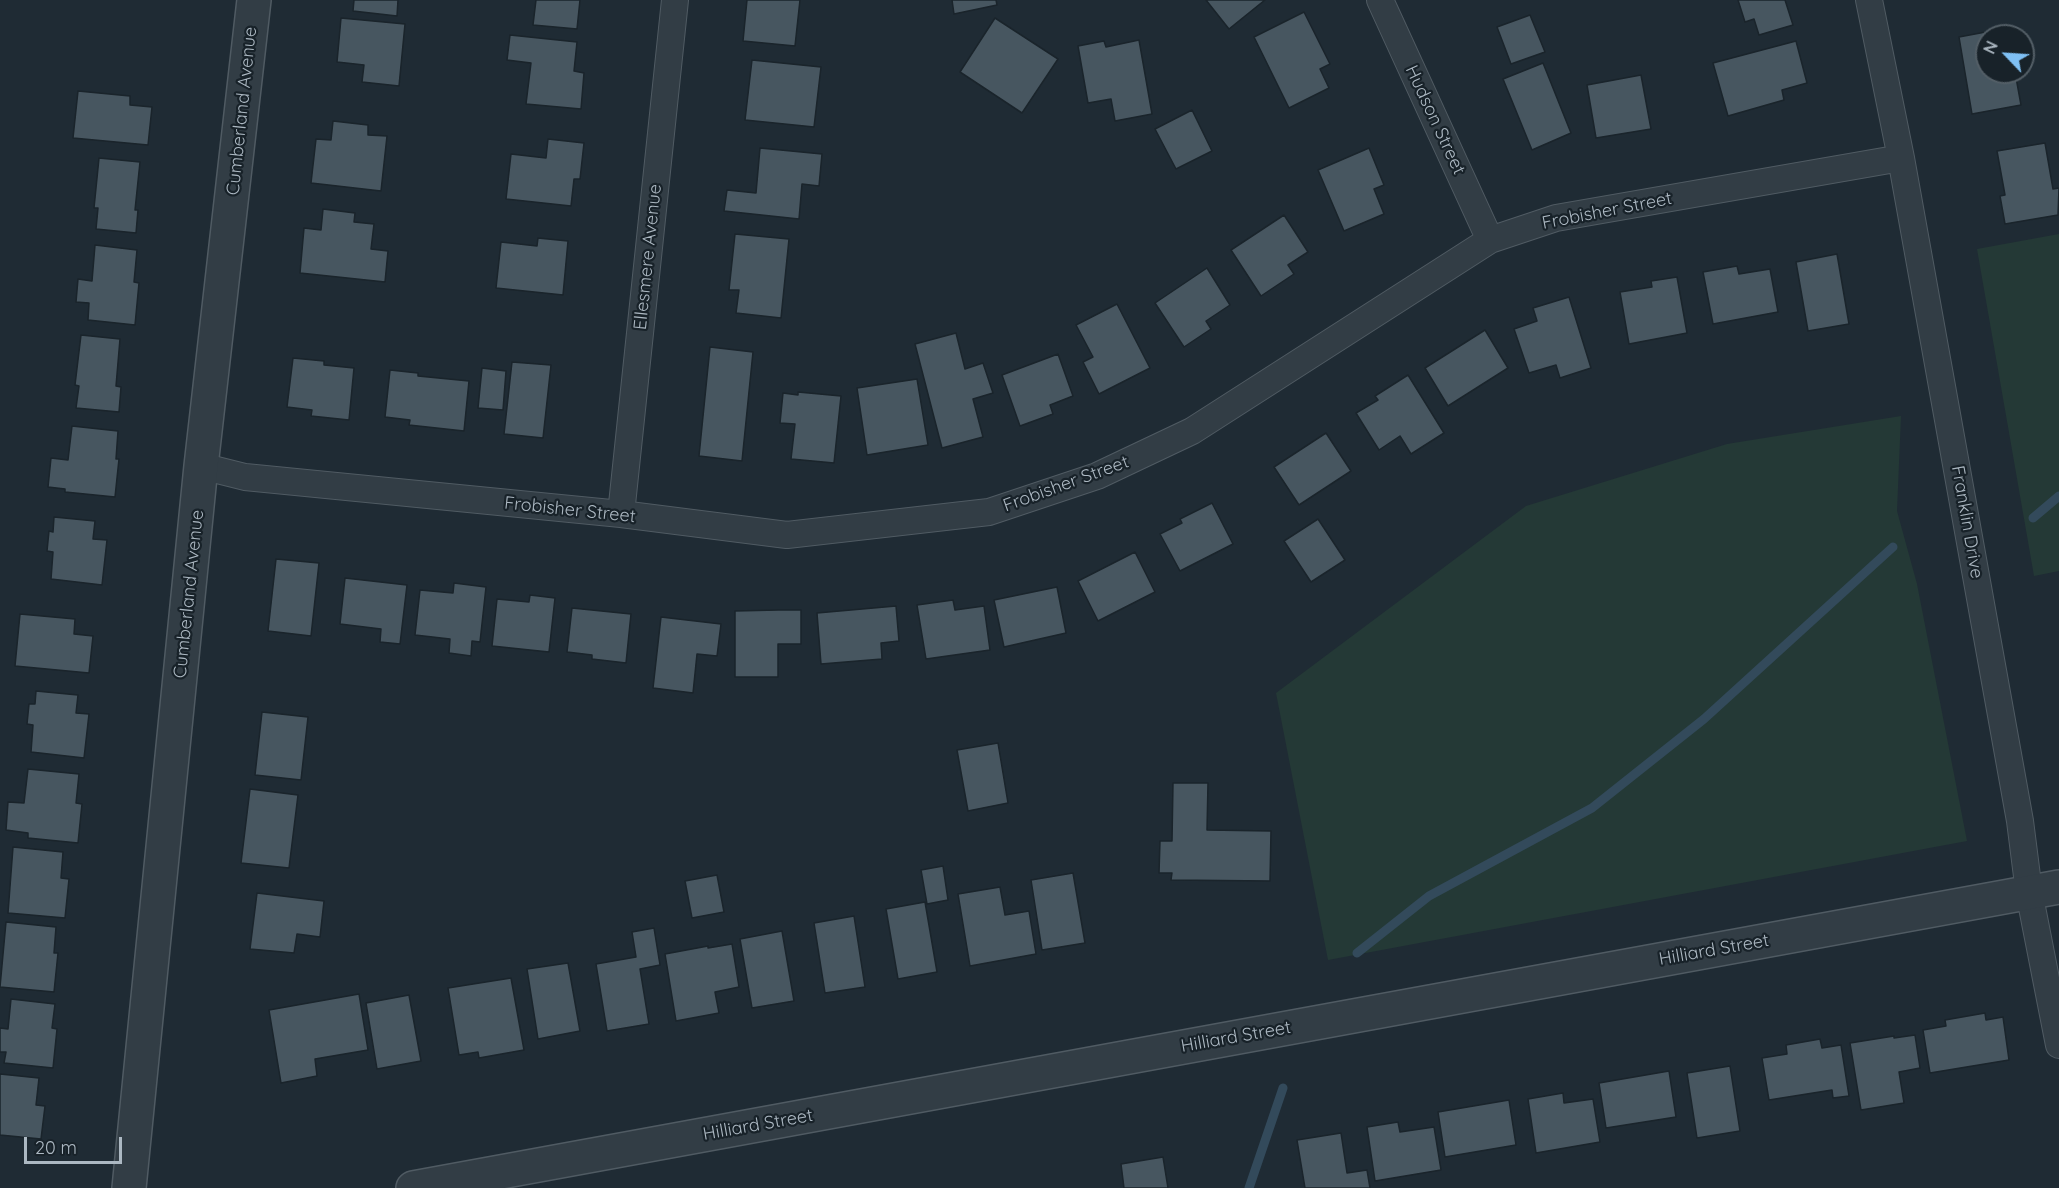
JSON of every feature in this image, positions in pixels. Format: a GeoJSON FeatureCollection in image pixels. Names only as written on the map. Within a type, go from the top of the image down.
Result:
{"type":"FeatureCollection","features":[{"type":"Feature","properties":{"kind":"street","name":"Cumberland Avenue"},"geometry":{"type":"LineString","coordinates":[[129,1188],[201,466],[254,0]]}},
{"type":"Feature","properties":{"kind":"street","name":"Ellesmere Avenue"},"geometry":{"type":"LineString","coordinates":[[621,514],[675,0]]}},
{"type":"Feature","properties":{"kind":"street","name":"Hudson Street"},"geometry":{"type":"LineString","coordinates":[[1380,0],[1490,240]]}},
{"type":"Feature","properties":{"kind":"street","name":"Franklin Drive"},"geometry":{"type":"LineString","coordinates":[[1869,0],[1901,158],[2020,821],[2044,889],[2059,1045]]}},
{"type":"Feature","properties":{"kind":"street","name":"Frobisher Street"},"geometry":{"type":"LineString","coordinates":[[201,466],[245,477],[621,514],[787,535],[988,512],[1097,476],[1192,432],[1490,240],[1556,218],[1901,158]]}},
{"type":"Feature","properties":{"kind":"street","name":"Hilliard Street"},"geometry":{"type":"LineString","coordinates":[[413,1188],[2044,889]]}},
{"type":"Feature","properties":{"kind":"green space"},"geometry":{"type":"Polygon","coordinates":[[[2059,234],[2059,571],[2034,576],[1977,249],[2059,234]]]}},
{"type":"Feature","properties":{"kind":"green space"},"geometry":{"type":"Polygon","coordinates":[[[1901,416],[1897,511],[1917,584],[1967,841],[1328,960],[1276,693],[1526,506],[1727,444],[1901,416]]]}},
{"type":"Feature","properties":{"kind":"building"},"geometry":{"type":"Polygon","coordinates":[[[354,0],[398,0],[397,16],[353,11],[354,0]]]}},
{"type":"Feature","properties":{"kind":"building"},"geometry":{"type":"Polygon","coordinates":[[[536,0],[580,0],[577,29],[533,25],[536,0]]]}},
{"type":"Feature","properties":{"kind":"building"},"geometry":{"type":"Polygon","coordinates":[[[747,0],[800,0],[795,46],[743,41],[747,0]]]}},
{"type":"Feature","properties":{"kind":"building"},"geometry":{"type":"Polygon","coordinates":[[[952,0],[996,0],[997,5],[954,14],[952,0]]]}},
{"type":"Feature","properties":{"kind":"building"},"geometry":{"type":"Polygon","coordinates":[[[1206,0],[1265,0],[1229,29],[1206,0]]]}},
{"type":"Feature","properties":{"kind":"building"},"geometry":{"type":"Polygon","coordinates":[[[1738,0],[1785,0],[1793,25],[1759,35],[1754,19],[1745,22],[1738,0]]]}},
{"type":"Feature","properties":{"kind":"building"},"geometry":{"type":"Polygon","coordinates":[[[1304,12],[1330,64],[1320,69],[1329,88],[1289,108],[1254,37],[1304,12]]]}},
{"type":"Feature","properties":{"kind":"building"},"geometry":{"type":"Polygon","coordinates":[[[1530,15],[1545,52],[1511,64],[1497,27],[1530,15]]]}},
{"type":"Feature","properties":{"kind":"building"},"geometry":{"type":"Polygon","coordinates":[[[341,18],[405,24],[399,86],[362,82],[364,65],[337,62],[341,18]]]}},
{"type":"Feature","properties":{"kind":"building"},"geometry":{"type":"Polygon","coordinates":[[[995,18],[1058,59],[1022,113],[960,72],[995,18]]]}},
{"type":"Feature","properties":{"kind":"building"},"geometry":{"type":"Polygon","coordinates":[[[1975,34],[1975,84],[2017,84],[2021,105],[1972,114],[1959,37],[1975,34]]]}},
{"type":"Feature","properties":{"kind":"building"},"geometry":{"type":"Polygon","coordinates":[[[510,35],[577,42],[574,71],[584,73],[581,109],[526,104],[531,63],[507,60],[510,35]]]}},
{"type":"Feature","properties":{"kind":"building"},"geometry":{"type":"Polygon","coordinates":[[[1139,40],[1152,114],[1115,121],[1111,99],[1088,103],[1078,46],[1104,41],[1106,47],[1139,40]]]}},
{"type":"Feature","properties":{"kind":"building"},"geometry":{"type":"Polygon","coordinates":[[[1796,41],[1807,83],[1782,90],[1784,100],[1728,116],[1713,63],[1796,41]]]}},
{"type":"Feature","properties":{"kind":"building"},"geometry":{"type":"Polygon","coordinates":[[[752,60],[821,67],[814,127],[745,120],[752,60]]]}},
{"type":"Feature","properties":{"kind":"building"},"geometry":{"type":"Polygon","coordinates":[[[1543,63],[1571,133],[1532,150],[1503,79],[1543,63]]]}},
{"type":"Feature","properties":{"kind":"building"},"geometry":{"type":"Polygon","coordinates":[[[1641,75],[1651,129],[1596,138],[1587,85],[1641,75]]]}},
{"type":"Feature","properties":{"kind":"building"},"geometry":{"type":"Polygon","coordinates":[[[78,91],[130,96],[130,105],[152,107],[148,145],[73,138],[78,91]]]}},
{"type":"Feature","properties":{"kind":"building"},"geometry":{"type":"Polygon","coordinates":[[[1192,110],[1212,151],[1176,169],[1155,129],[1192,110]]]}},
{"type":"Feature","properties":{"kind":"building"},"geometry":{"type":"Polygon","coordinates":[[[333,121],[368,125],[368,135],[387,136],[381,191],[311,183],[316,139],[331,140],[333,121]]]}},
{"type":"Feature","properties":{"kind":"building"},"geometry":{"type":"Polygon","coordinates":[[[548,139],[584,143],[580,179],[574,179],[571,206],[506,199],[511,154],[546,158],[548,139]]]}},
{"type":"Feature","properties":{"kind":"building"},"geometry":{"type":"Polygon","coordinates":[[[2045,143],[2053,189],[2059,188],[2058,215],[2005,224],[2000,196],[2005,195],[1997,151],[2045,143]]]}},
{"type":"Feature","properties":{"kind":"building"},"geometry":{"type":"Polygon","coordinates":[[[760,148],[822,154],[819,186],[802,184],[799,219],[724,211],[727,190],[756,193],[760,148]]]}},
{"type":"Feature","properties":{"kind":"building"},"geometry":{"type":"Polygon","coordinates":[[[1369,148],[1384,185],[1374,189],[1384,214],[1344,231],[1318,170],[1369,148]]]}},
{"type":"Feature","properties":{"kind":"building"},"geometry":{"type":"Polygon","coordinates":[[[99,158],[140,162],[135,210],[138,210],[136,233],[96,229],[98,208],[94,208],[99,158]]]}},
{"type":"Feature","properties":{"kind":"building"},"geometry":{"type":"Polygon","coordinates":[[[323,209],[355,213],[354,222],[374,224],[371,249],[388,251],[385,282],[300,273],[304,228],[321,230],[323,209]]]}},
{"type":"Feature","properties":{"kind":"building"},"geometry":{"type":"Polygon","coordinates":[[[1284,215],[1308,252],[1288,265],[1294,274],[1261,296],[1231,250],[1284,215]]]}},
{"type":"Feature","properties":{"kind":"building"},"geometry":{"type":"Polygon","coordinates":[[[735,234],[789,239],[781,318],[736,313],[739,290],[729,290],[735,234]]]}},
{"type":"Feature","properties":{"kind":"building"},"geometry":{"type":"Polygon","coordinates":[[[538,238],[568,241],[563,295],[496,288],[501,242],[537,246],[538,238]]]}},
{"type":"Feature","properties":{"kind":"building"},"geometry":{"type":"Polygon","coordinates":[[[95,245],[137,250],[134,282],[139,283],[135,325],[88,320],[89,303],[76,302],[78,279],[92,281],[95,245]]]}},
{"type":"Feature","properties":{"kind":"building"},"geometry":{"type":"Polygon","coordinates":[[[1837,254],[1849,324],[1808,331],[1796,262],[1837,254]]]}},
{"type":"Feature","properties":{"kind":"building"},"geometry":{"type":"Polygon","coordinates":[[[1737,266],[1739,274],[1770,269],[1778,312],[1713,324],[1703,272],[1737,266]]]}},
{"type":"Feature","properties":{"kind":"building"},"geometry":{"type":"Polygon","coordinates":[[[1207,268],[1230,305],[1206,321],[1211,329],[1184,347],[1155,303],[1207,268]]]}},
{"type":"Feature","properties":{"kind":"building"},"geometry":{"type":"Polygon","coordinates":[[[1677,277],[1687,333],[1629,344],[1620,292],[1652,287],[1651,281],[1677,277]]]}},
{"type":"Feature","properties":{"kind":"building"},"geometry":{"type":"Polygon","coordinates":[[[1569,297],[1591,368],[1560,378],[1556,365],[1529,373],[1514,329],[1537,321],[1533,308],[1569,297]]]}},
{"type":"Feature","properties":{"kind":"building"},"geometry":{"type":"Polygon","coordinates":[[[1117,304],[1150,368],[1099,394],[1083,362],[1093,357],[1076,325],[1117,304]]]}},
{"type":"Feature","properties":{"kind":"building"},"geometry":{"type":"Polygon","coordinates":[[[1485,330],[1508,368],[1448,406],[1425,368],[1485,330]]]}},
{"type":"Feature","properties":{"kind":"building"},"geometry":{"type":"Polygon","coordinates":[[[956,333],[965,369],[983,363],[993,393],[973,399],[983,437],[942,448],[915,344],[956,333]]]}},
{"type":"Feature","properties":{"kind":"building"},"geometry":{"type":"Polygon","coordinates":[[[81,335],[120,339],[116,386],[121,387],[119,412],[76,408],[79,386],[75,385],[81,335]]]}},
{"type":"Feature","properties":{"kind":"building"},"geometry":{"type":"Polygon","coordinates":[[[710,347],[753,352],[742,461],[699,456],[710,347]]]}},
{"type":"Feature","properties":{"kind":"building"},"geometry":{"type":"Polygon","coordinates":[[[1058,354],[1073,396],[1050,405],[1053,414],[1020,426],[1002,375],[1058,354]]]}},
{"type":"Feature","properties":{"kind":"building"},"geometry":{"type":"Polygon","coordinates":[[[293,358],[324,361],[324,365],[354,368],[349,420],[311,416],[312,410],[287,407],[293,358]]]}},
{"type":"Feature","properties":{"kind":"building"},"geometry":{"type":"Polygon","coordinates":[[[512,362],[551,365],[543,438],[504,434],[512,362]]]}},
{"type":"Feature","properties":{"kind":"building"},"geometry":{"type":"Polygon","coordinates":[[[482,368],[506,371],[503,410],[478,408],[482,368]]]}},
{"type":"Feature","properties":{"kind":"building"},"geometry":{"type":"Polygon","coordinates":[[[390,370],[418,373],[418,376],[469,381],[464,431],[409,425],[410,420],[385,417],[390,370]]]}},
{"type":"Feature","properties":{"kind":"building"},"geometry":{"type":"Polygon","coordinates":[[[1408,375],[1444,433],[1411,454],[1400,436],[1379,450],[1356,413],[1378,400],[1375,396],[1408,375]]]}},
{"type":"Feature","properties":{"kind":"building"},"geometry":{"type":"Polygon","coordinates":[[[917,379],[928,445],[867,455],[857,388],[917,379]]]}},
{"type":"Feature","properties":{"kind":"building"},"geometry":{"type":"Polygon","coordinates":[[[798,392],[841,396],[834,463],[791,459],[795,424],[780,423],[783,393],[798,395],[798,392]]]}},
{"type":"Feature","properties":{"kind":"building"},"geometry":{"type":"Polygon","coordinates":[[[72,426],[118,431],[116,459],[119,459],[115,497],[65,492],[65,489],[48,487],[51,458],[68,460],[72,426]]]}},
{"type":"Feature","properties":{"kind":"building"},"geometry":{"type":"Polygon","coordinates":[[[1326,433],[1351,471],[1299,505],[1274,467],[1326,433]]]}},
{"type":"Feature","properties":{"kind":"building"},"geometry":{"type":"Polygon","coordinates":[[[1212,503],[1233,544],[1180,571],[1160,534],[1182,523],[1180,519],[1212,503]]]}},
{"type":"Feature","properties":{"kind":"building"},"geometry":{"type":"Polygon","coordinates":[[[54,517],[95,521],[93,539],[107,540],[102,585],[51,579],[53,552],[47,551],[49,531],[53,532],[54,517]]]}},
{"type":"Feature","properties":{"kind":"building"},"geometry":{"type":"Polygon","coordinates":[[[1318,519],[1345,560],[1311,582],[1284,541],[1318,519]]]}},
{"type":"Feature","properties":{"kind":"building"},"geometry":{"type":"Polygon","coordinates":[[[1135,552],[1155,592],[1098,621],[1078,581],[1135,552]]]}},
{"type":"Feature","properties":{"kind":"building"},"geometry":{"type":"Polygon","coordinates":[[[276,559],[319,563],[311,636],[268,631],[276,559]]]}},
{"type":"Feature","properties":{"kind":"building"},"geometry":{"type":"Polygon","coordinates":[[[345,578],[407,585],[400,644],[380,642],[381,629],[340,624],[345,578]]]}},
{"type":"Feature","properties":{"kind":"building"},"geometry":{"type":"Polygon","coordinates":[[[454,583],[486,587],[480,642],[472,641],[471,656],[449,653],[450,639],[415,635],[420,590],[453,593],[454,583]]]}},
{"type":"Feature","properties":{"kind":"building"},"geometry":{"type":"Polygon","coordinates":[[[1057,587],[1066,633],[1004,647],[994,600],[1057,587]]]}},
{"type":"Feature","properties":{"kind":"building"},"geometry":{"type":"Polygon","coordinates":[[[530,595],[555,598],[549,652],[492,646],[497,599],[529,602],[530,595]]]}},
{"type":"Feature","properties":{"kind":"building"},"geometry":{"type":"Polygon","coordinates":[[[953,600],[955,610],[984,606],[990,650],[926,659],[917,605],[953,600]]]}},
{"type":"Feature","properties":{"kind":"building"},"geometry":{"type":"Polygon","coordinates":[[[896,606],[899,641],[881,643],[882,659],[821,664],[817,613],[896,606]]]}},
{"type":"Feature","properties":{"kind":"building"},"geometry":{"type":"Polygon","coordinates":[[[572,608],[631,614],[626,663],[592,659],[592,655],[567,652],[572,608]]]}},
{"type":"Feature","properties":{"kind":"building"},"geometry":{"type":"Polygon","coordinates":[[[801,610],[801,644],[778,644],[778,677],[735,677],[735,611],[801,610]]]}},
{"type":"Feature","properties":{"kind":"building"},"geometry":{"type":"Polygon","coordinates":[[[20,614],[75,619],[74,634],[93,636],[89,673],[15,666],[20,614]]]}},
{"type":"Feature","properties":{"kind":"building"},"geometry":{"type":"Polygon","coordinates":[[[661,617],[721,624],[717,656],[697,654],[693,693],[653,688],[661,617]]]}},
{"type":"Feature","properties":{"kind":"building"},"geometry":{"type":"Polygon","coordinates":[[[36,691],[78,695],[76,713],[89,714],[84,758],[31,752],[33,725],[27,724],[29,704],[35,704],[36,691]]]}},
{"type":"Feature","properties":{"kind":"building"},"geometry":{"type":"Polygon","coordinates":[[[262,712],[308,717],[301,780],[255,775],[262,712]]]}},
{"type":"Feature","properties":{"kind":"building"},"geometry":{"type":"Polygon","coordinates":[[[998,743],[1008,803],[968,811],[957,750],[998,743]]]}},
{"type":"Feature","properties":{"kind":"building"},"geometry":{"type":"Polygon","coordinates":[[[28,769],[79,774],[76,803],[82,804],[78,843],[28,838],[28,833],[6,830],[8,802],[24,803],[28,769]]]}},
{"type":"Feature","properties":{"kind":"building"},"geometry":{"type":"Polygon","coordinates":[[[1173,783],[1208,783],[1207,830],[1271,831],[1270,881],[1171,880],[1172,873],[1159,873],[1160,841],[1172,841],[1173,783]]]}},
{"type":"Feature","properties":{"kind":"building"},"geometry":{"type":"Polygon","coordinates":[[[250,789],[298,795],[289,868],[241,863],[250,789]]]}},
{"type":"Feature","properties":{"kind":"building"},"geometry":{"type":"Polygon","coordinates":[[[13,847],[63,852],[61,878],[69,879],[65,918],[8,913],[13,847]]]}},
{"type":"Feature","properties":{"kind":"building"},"geometry":{"type":"Polygon","coordinates":[[[943,866],[948,900],[927,904],[921,870],[943,866]]]}},
{"type":"Feature","properties":{"kind":"building"},"geometry":{"type":"Polygon","coordinates":[[[1073,873],[1085,943],[1042,950],[1031,880],[1073,873]]]}},
{"type":"Feature","properties":{"kind":"building"},"geometry":{"type":"Polygon","coordinates":[[[717,875],[724,912],[692,918],[685,881],[717,875]]]}},
{"type":"Feature","properties":{"kind":"building"},"geometry":{"type":"Polygon","coordinates":[[[1000,887],[1005,915],[1029,911],[1036,954],[970,966],[958,894],[1000,887]]]}},
{"type":"Feature","properties":{"kind":"building"},"geometry":{"type":"Polygon","coordinates":[[[257,893],[324,901],[320,937],[297,934],[294,953],[250,949],[257,893]]]}},
{"type":"Feature","properties":{"kind":"building"},"geometry":{"type":"Polygon","coordinates":[[[925,902],[937,972],[898,979],[886,909],[925,902]]]}},
{"type":"Feature","properties":{"kind":"building"},"geometry":{"type":"Polygon","coordinates":[[[854,916],[865,987],[825,993],[814,923],[854,916]]]}},
{"type":"Feature","properties":{"kind":"building"},"geometry":{"type":"Polygon","coordinates":[[[6,922],[56,927],[54,953],[58,953],[54,992],[0,987],[6,922]]]}},
{"type":"Feature","properties":{"kind":"building"},"geometry":{"type":"Polygon","coordinates":[[[654,928],[660,965],[640,969],[649,1024],[607,1031],[596,964],[636,957],[632,932],[654,928]]]}},
{"type":"Feature","properties":{"kind":"building"},"geometry":{"type":"Polygon","coordinates":[[[782,931],[794,1001],[752,1008],[740,939],[782,931]]]}},
{"type":"Feature","properties":{"kind":"building"},"geometry":{"type":"Polygon","coordinates":[[[732,944],[739,987],[715,992],[719,1013],[676,1021],[665,954],[732,944]]]}},
{"type":"Feature","properties":{"kind":"building"},"geometry":{"type":"Polygon","coordinates":[[[568,963],[580,1031],[538,1039],[527,969],[568,963]]]}},
{"type":"Feature","properties":{"kind":"building"},"geometry":{"type":"Polygon","coordinates":[[[511,978],[524,1050],[479,1058],[478,1052],[459,1055],[448,988],[511,978]]]}},
{"type":"Feature","properties":{"kind":"building"},"geometry":{"type":"Polygon","coordinates":[[[359,994],[368,1050],[315,1059],[317,1076],[281,1083],[269,1010],[359,994]]]}},
{"type":"Feature","properties":{"kind":"building"},"geometry":{"type":"Polygon","coordinates":[[[409,995],[421,1061],[377,1069],[366,1003],[409,995]]]}},
{"type":"Feature","properties":{"kind":"building"},"geometry":{"type":"Polygon","coordinates":[[[11,999],[55,1004],[52,1028],[57,1029],[53,1068],[4,1063],[6,1052],[0,1052],[0,1028],[8,1029],[11,999]]]}},
{"type":"Feature","properties":{"kind":"building"},"geometry":{"type":"Polygon","coordinates":[[[1985,1013],[1986,1020],[2003,1017],[2009,1060],[1930,1073],[1923,1030],[1946,1026],[1945,1020],[1985,1013]]]}},
{"type":"Feature","properties":{"kind":"building"},"geometry":{"type":"Polygon","coordinates":[[[1915,1035],[1920,1068],[1899,1072],[1904,1103],[1861,1110],[1850,1043],[1915,1035]]]}},
{"type":"Feature","properties":{"kind":"building"},"geometry":{"type":"Polygon","coordinates":[[[1820,1039],[1822,1048],[1841,1045],[1849,1096],[1833,1098],[1832,1090],[1769,1100],[1762,1058],[1787,1054],[1786,1045],[1820,1039]]]}},
{"type":"Feature","properties":{"kind":"building"},"geometry":{"type":"Polygon","coordinates":[[[1730,1066],[1740,1131],[1697,1138],[1687,1073],[1730,1066]]]}},
{"type":"Feature","properties":{"kind":"building"},"geometry":{"type":"Polygon","coordinates":[[[1669,1071],[1676,1117],[1606,1128],[1599,1083],[1669,1071]]]}},
{"type":"Feature","properties":{"kind":"building"},"geometry":{"type":"Polygon","coordinates":[[[0,1074],[39,1078],[36,1105],[45,1106],[41,1139],[0,1135],[0,1074]]]}},
{"type":"Feature","properties":{"kind":"building"},"geometry":{"type":"Polygon","coordinates":[[[1563,1093],[1564,1103],[1593,1099],[1600,1142],[1536,1153],[1528,1099],[1563,1093]]]}},
{"type":"Feature","properties":{"kind":"building"},"geometry":{"type":"Polygon","coordinates":[[[1509,1100],[1516,1145],[1445,1157],[1438,1112],[1509,1100]]]}},
{"type":"Feature","properties":{"kind":"building"},"geometry":{"type":"Polygon","coordinates":[[[1398,1122],[1400,1132],[1434,1127],[1441,1170],[1375,1181],[1367,1127],[1398,1122]]]}},
{"type":"Feature","properties":{"kind":"building"},"geometry":{"type":"Polygon","coordinates":[[[1341,1133],[1347,1173],[1367,1170],[1370,1188],[1305,1188],[1297,1140],[1341,1133]]]}},
{"type":"Feature","properties":{"kind":"building"},"geometry":{"type":"Polygon","coordinates":[[[1163,1157],[1168,1188],[1124,1188],[1121,1164],[1163,1157]]]}},
{"type":"Feature","properties":{"kind":"waterway"},"geometry":{"type":"LineString","coordinates":[[2033,518],[2059,496]]}},
{"type":"Feature","properties":{"kind":"waterway"},"geometry":{"type":"LineString","coordinates":[[1357,953],[1429,896],[1592,808],[1704,719],[1893,547]]}},
{"type":"Feature","properties":{"kind":"waterway"},"geometry":{"type":"LineString","coordinates":[[1249,1188],[1283,1088]]}}]}
